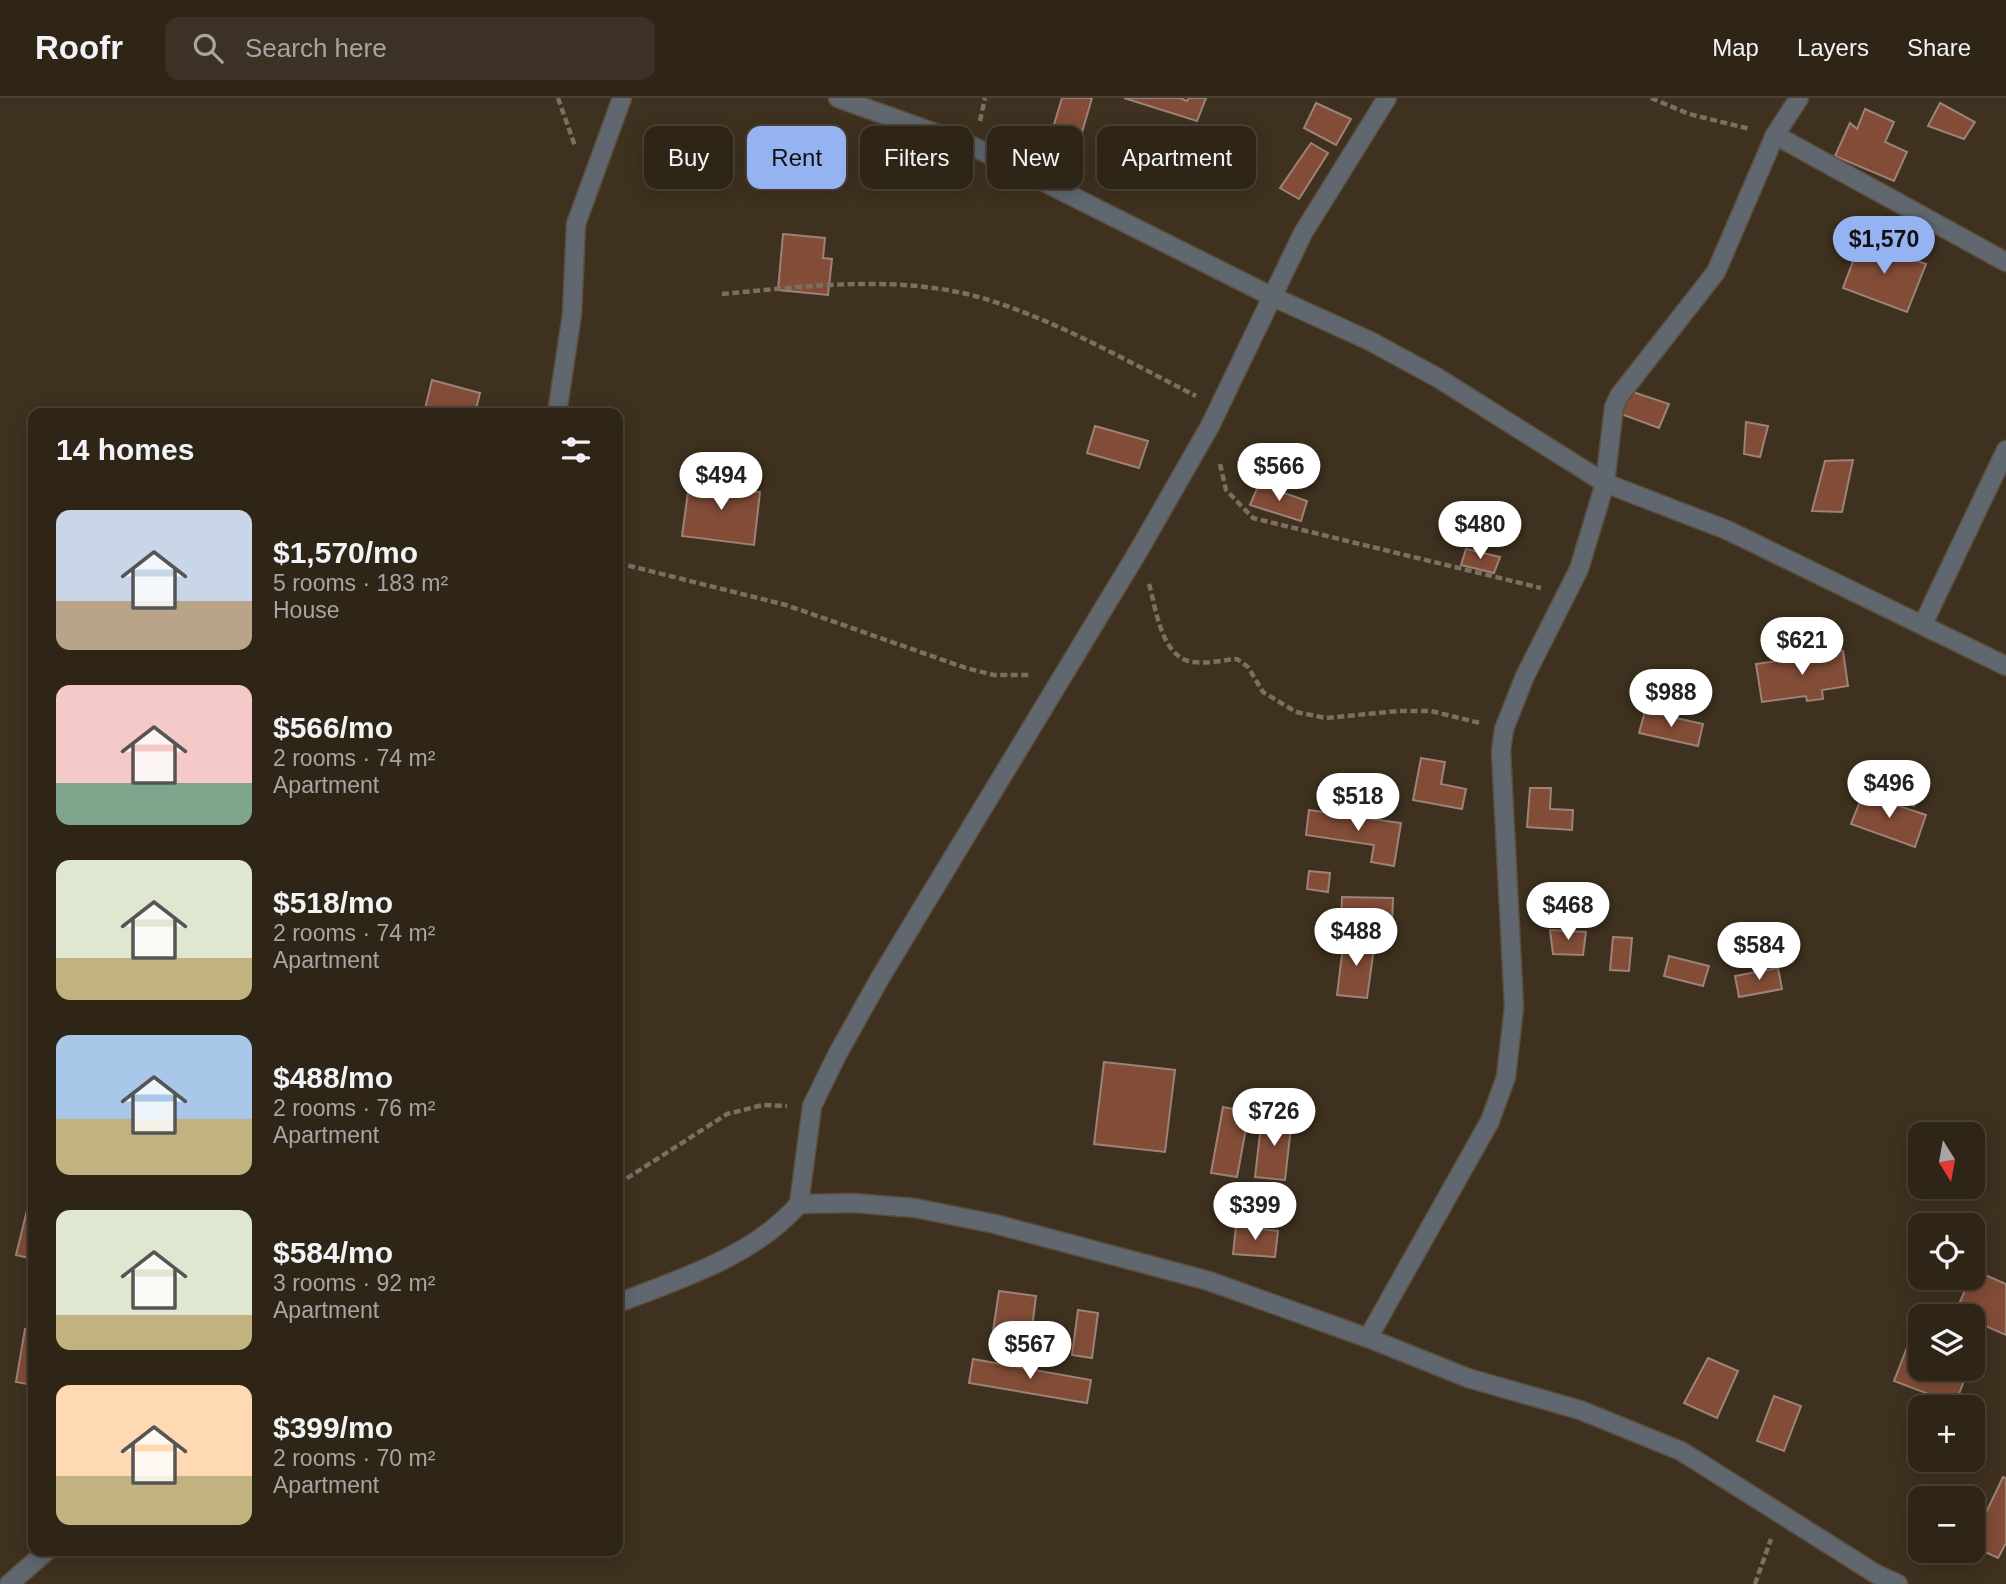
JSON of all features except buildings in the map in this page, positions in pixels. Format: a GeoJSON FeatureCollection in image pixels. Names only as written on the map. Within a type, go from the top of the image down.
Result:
{"type":"FeatureCollection","features":[{"type":"Feature","properties":{"kind":"street"},"geometry":{"type":"LineString","coordinates":[[558,408],[572,314],[576,224],[622,98]]}},
{"type":"Feature","properties":{"kind":"street"},"geometry":{"type":"LineString","coordinates":[[838,98],[974,147],[1271,296],[1370,341],[1438,378],[1605,482],[1727,530],[2006,666]]}},
{"type":"Feature","properties":{"kind":"street"},"geometry":{"type":"LineString","coordinates":[[623,1301],[692,1275],[748,1246],[787,1219],[799,1204],[812,1106],[880,978],[1139,550],[1210,426],[1303,233],[1387,98]]}},
{"type":"Feature","properties":{"kind":"street"},"geometry":{"type":"LineString","coordinates":[[1368,1338],[1490,1121],[1506,1077],[1514,1007],[1500,768],[1504,729],[1525,676],[1579,569],[1605,482],[1614,407],[1619,396],[1716,272],[1775,135],[1799,98]]}},
{"type":"Feature","properties":{"kind":"street"},"geometry":{"type":"LineString","coordinates":[[1775,135],[2006,262]]}},
{"type":"Feature","properties":{"kind":"street"},"geometry":{"type":"LineString","coordinates":[[1923,624],[2006,450]]}},
{"type":"Feature","properties":{"kind":"street"},"geometry":{"type":"LineString","coordinates":[[799,1204],[853,1203],[915,1208],[995,1224],[1209,1281],[1368,1338],[1468,1378],[1580,1410],[1681,1451],[1876,1574],[1898,1584]]}},
{"type":"Feature","properties":{"kind":"street"},"geometry":{"type":"LineString","coordinates":[[9,1584],[41,1556]]}},
{"type":"Feature","properties":{"kind":"path"},"geometry":{"type":"LineString","coordinates":[[1651,98],[1689,114],[1775,135]]}},
{"type":"Feature","properties":{"kind":"path"},"geometry":{"type":"LineString","coordinates":[[722,295],[814,286],[884,284],[991,301],[1088,341],[1218,407]]}},
{"type":"Feature","properties":{"kind":"path"},"geometry":{"type":"LineString","coordinates":[[1210,426],[1226,490],[1252,517],[1567,595]]}},
{"type":"Feature","properties":{"kind":"path"},"geometry":{"type":"LineString","coordinates":[[1139,550],[1161,631],[1175,651],[1190,662],[1244,661],[1263,692],[1296,712],[1326,718],[1398,711],[1431,711],[1504,729]]}},
{"type":"Feature","properties":{"kind":"path"},"geometry":{"type":"LineString","coordinates":[[623,564],[786,605],[994,675],[1044,673],[1071,663]]}},
{"type":"Feature","properties":{"kind":"path"},"geometry":{"type":"LineString","coordinates":[[623,1181],[727,1114],[763,1105],[812,1106]]}},
{"type":"Feature","properties":{"kind":"path"},"geometry":{"type":"LineString","coordinates":[[1755,1584],[1780,1511]]}}]}
